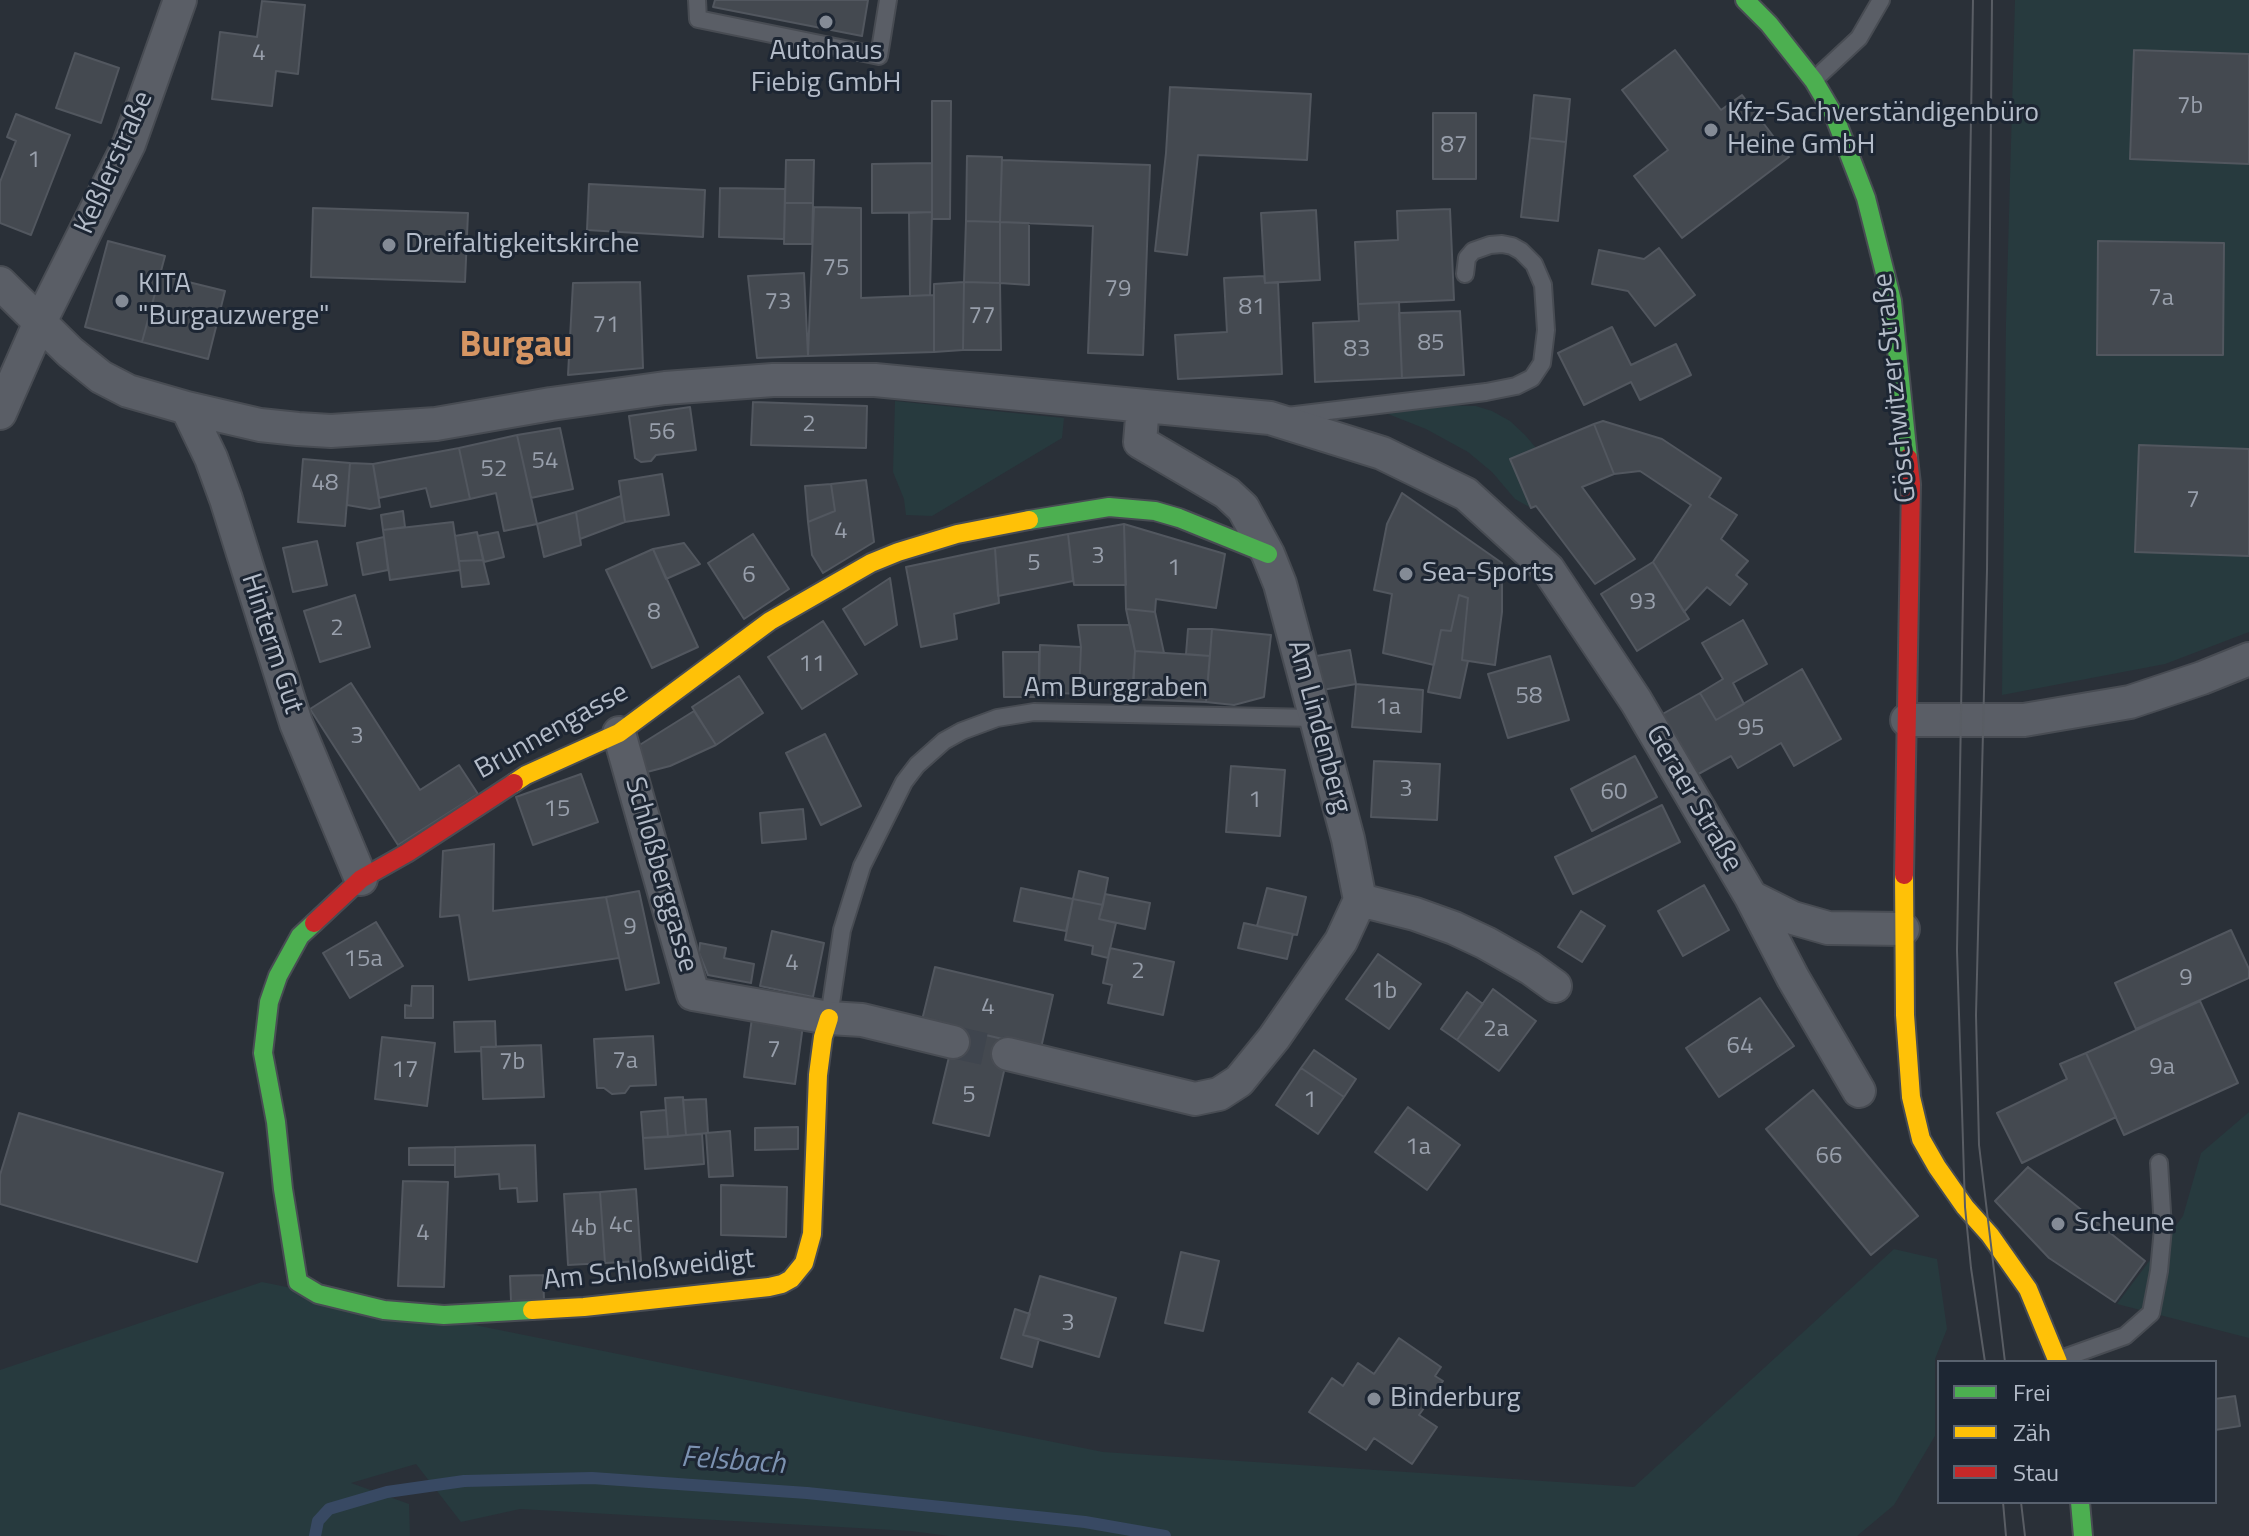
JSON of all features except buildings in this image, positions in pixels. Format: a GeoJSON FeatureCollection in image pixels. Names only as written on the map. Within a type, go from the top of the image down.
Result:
{"type":"FeatureCollection","features":[{"type":"Feature","properties":{"kind":"street","name":"Keßlerstraße"},"geometry":{"type":"LineString","coordinates":[[0,413],[40,322],[129,144],[180,0]]}},
{"type":"Feature","properties":{"kind":"street","name":"Göschwitzer Straße"},"geometry":{"type":"LineString","coordinates":[[1745,0],[1769,24],[1814,81],[1834,115],[1866,198],[1892,301],[1911,484],[1903,929],[1911,1097],[1921,1139],[1951,1187],[2028,1289],[2057,1360]]}},
{"type":"Feature","properties":{"kind":"street"},"geometry":{"type":"LineString","coordinates":[[0,283],[40,322]]}},
{"type":"Feature","properties":{"kind":"street"},"geometry":{"type":"LineString","coordinates":[[0,313],[40,322]]}},
{"type":"Feature","properties":{"kind":"street","name":"Geraer Straße"},"geometry":{"type":"LineString","coordinates":[[40,322],[101,377],[128,391],[260,425],[331,431],[436,424],[665,388],[773,380],[875,380],[1270,418],[1382,453],[1466,494],[1548,569],[1636,701],[1751,897],[1859,1091]]}},
{"type":"Feature","properties":{"kind":"street","name":"Am Lindenberg"},"geometry":{"type":"LineString","coordinates":[[1143,406],[1140,442],[1227,493],[1243,508],[1268,554],[1280,584],[1348,839],[1360,900]]}},
{"type":"Feature","properties":{"kind":"street","name":"Hinterm Gut"},"geometry":{"type":"LineString","coordinates":[[187,408],[226,499],[296,723],[361,879]]}},
{"type":"Feature","properties":{"kind":"street","name":"Brunnengasse"},"geometry":{"type":"LineString","coordinates":[[298,1282],[276,1122],[263,1053],[269,1002],[278,976],[300,936],[361,879],[407,853],[526,775],[619,733],[770,621],[871,563],[898,552],[957,534],[1109,507],[1135,508],[1179,518],[1268,554]]}},
{"type":"Feature","properties":{"kind":"street"},"geometry":{"type":"LineString","coordinates":[[1907,720],[2024,720],[2130,702],[2249,659]]}},
{"type":"Feature","properties":{"kind":"street","name":"Schloßberggasse"},"geometry":{"type":"LineString","coordinates":[[619,733],[693,994],[829,1018],[862,1020],[953,1042]]}},
{"type":"Feature","properties":{"kind":"street","name":"Geraer Straße"},"geometry":{"type":"LineString","coordinates":[[1751,897],[1793,918],[1828,928],[1903,929]]}},
{"type":"Feature","properties":{"kind":"street"},"geometry":{"type":"LineString","coordinates":[[1008,1054],[1195,1099],[1219,1094],[1239,1081],[1274,1038],[1341,941],[1360,900],[1454,928],[1530,968],[1555,986]]}},
{"type":"Feature","properties":{"kind":"street","name":"Am Schloßweidigt"},"geometry":{"type":"LineString","coordinates":[[298,1282],[318,1294],[345,1302],[384,1310],[444,1315],[584,1307],[782,1284],[791,1279],[804,1263],[812,1234],[818,1075],[829,1018]]}},
{"type":"Feature","properties":{"kind":"street"},"geometry":{"type":"LineString","coordinates":[[2080,1504],[2083,1536]]}},
{"type":"Feature","properties":{"kind":"lane"},"geometry":{"type":"LineString","coordinates":[[697,0],[698,19],[879,56],[888,0]]}},
{"type":"Feature","properties":{"kind":"lane"},"geometry":{"type":"LineString","coordinates":[[1814,81],[1859,38],[1881,0]]}},
{"type":"Feature","properties":{"kind":"lane"},"geometry":{"type":"LineString","coordinates":[[1270,418],[1486,392],[1525,384],[1542,363],[1546,330],[1543,285],[1534,264],[1512,246],[1490,245],[1473,251],[1467,258],[1465,274]]}},
{"type":"Feature","properties":{"kind":"lane","name":"Am Burggraben"},"geometry":{"type":"LineString","coordinates":[[829,1018],[842,930],[862,866],[904,782],[917,765],[944,741],[997,718],[1034,712],[1314,718]]}},
{"type":"Feature","properties":{"kind":"lane"},"geometry":{"type":"LineString","coordinates":[[2060,1360],[2125,1336],[2151,1313],[2163,1228],[2159,1163]]}},
{"type":"Feature","properties":{"kind":"green space"},"geometry":{"type":"Polygon","coordinates":[[[2015,0],[2249,0],[2249,632],[2165,664],[2002,695],[2006,322],[2015,0]]]}},
{"type":"Feature","properties":{"kind":"green space"},"geometry":{"type":"Polygon","coordinates":[[[895,401],[1064,418],[1062,438],[932,516],[906,515],[904,499],[893,472],[895,401]]]}},
{"type":"Feature","properties":{"kind":"green space"},"geometry":{"type":"Polygon","coordinates":[[[1428,405],[1476,406],[1510,421],[1525,435],[1536,448],[1510,459],[1531,508],[1515,499],[1492,472],[1468,452],[1426,429],[1388,414],[1428,405]]]}},
{"type":"Feature","properties":{"kind":"green space"},"geometry":{"type":"Polygon","coordinates":[[[2249,1112],[2249,1338],[2117,1304],[2183,1216],[2201,1153],[2249,1112]]]}},
{"type":"Feature","properties":{"kind":"green space"},"geometry":{"type":"Polygon","coordinates":[[[1894,1249],[1937,1259],[1947,1329],[1935,1359],[1935,1436],[1894,1505],[1857,1536],[949,1536],[911,1531],[520,1509],[461,1522],[416,1464],[351,1483],[409,1504],[410,1536],[0,1536],[0,1370],[262,1282],[1103,1452],[1634,1487],[1894,1249]]]}},
{"type":"Feature","properties":{"kind":"waterway","name":"Felsbach"},"geometry":{"type":"LineString","coordinates":[[315,1536],[318,1521],[329,1509],[387,1492],[464,1481],[592,1478],[807,1493],[1085,1522],[1165,1536]]}},
{"type":"Feature","properties":{"kind":"tunnel"},"geometry":{"type":"LineString","coordinates":[[953,1042],[1008,1054]]}},
{"type":"Feature","properties":{"kind":"tram line"},"geometry":{"type":"LineString","coordinates":[[1973,0],[1957,950],[1965,1207],[1985,1360]]}},
{"type":"Feature","properties":{"kind":"tram line"},"geometry":{"type":"LineString","coordinates":[[1992,0],[1987,570],[1976,1015],[1979,1145],[2005,1360]]}},
{"type":"Feature","properties":{"kind":"tram line"},"geometry":{"type":"LineString","coordinates":[[2003,1504],[2006,1536]]}},
{"type":"Feature","properties":{"kind":"tram line"},"geometry":{"type":"LineString","coordinates":[[2021,1504],[2025,1536]]}},
{"type":"Feature","properties":{"kind":"traffic: fast"},"geometry":{"type":"LineString","coordinates":[[1745,0],[1769,24],[1814,81],[1834,115],[1866,198],[1892,301],[1908,458]]}},
{"type":"Feature","properties":{"kind":"traffic: fast"},"geometry":{"type":"LineString","coordinates":[[1029,520],[1109,507],[1155,511],[1268,554]]}},
{"type":"Feature","properties":{"kind":"traffic: fast"},"geometry":{"type":"LineString","coordinates":[[314,923],[300,936],[278,976],[269,1002],[263,1053],[276,1122],[298,1282],[318,1294],[384,1310],[444,1315],[532,1310]]}},
{"type":"Feature","properties":{"kind":"traffic: fast"},"geometry":{"type":"LineString","coordinates":[[2080,1504],[2083,1536]]}},
{"type":"Feature","properties":{"kind":"traffic: slow"},"geometry":{"type":"LineString","coordinates":[[514,783],[619,733],[770,621],[871,563],[957,534],[1029,520]]}},
{"type":"Feature","properties":{"kind":"traffic: slow"},"geometry":{"type":"LineString","coordinates":[[1904,875],[1905,1015],[1911,1097],[1921,1139],[1965,1207],[1990,1235],[2028,1289],[2057,1360]]}},
{"type":"Feature","properties":{"kind":"traffic: slow"},"geometry":{"type":"LineString","coordinates":[[532,1310],[769,1287],[791,1279],[804,1263],[812,1234],[818,1075],[829,1018]]}},
{"type":"Feature","properties":{"kind":"traffic: jam"},"geometry":{"type":"LineString","coordinates":[[1904,875],[1911,484],[1908,458]]}},
{"type":"Feature","properties":{"kind":"traffic: jam"},"geometry":{"type":"LineString","coordinates":[[314,923],[361,879],[407,853],[514,783]]}},
{"type":"Feature","properties":{"kind":"place","name":"Autohaus Fiebig GmbH"},"geometry":{"type":"Point","coordinates":[826,22]}},
{"type":"Feature","properties":{"kind":"place","name":"Kfz-Sachverständigenbüro Heine GmbH"},"geometry":{"type":"Point","coordinates":[1711,130]}},
{"type":"Feature","properties":{"kind":"place","name":"Dreifaltigkeitskirche"},"geometry":{"type":"Point","coordinates":[389,245]}},
{"type":"Feature","properties":{"kind":"place","name":"KITA \"Burgauzwerge\""},"geometry":{"type":"Point","coordinates":[122,301]}},
{"type":"Feature","properties":{"kind":"place","name":"Sea-Sports"},"geometry":{"type":"Point","coordinates":[1406,574]}},
{"type":"Feature","properties":{"kind":"place","name":"Scheune"},"geometry":{"type":"Point","coordinates":[2058,1224]}},
{"type":"Feature","properties":{"kind":"place","name":"Binderburg"},"geometry":{"type":"Point","coordinates":[1374,1399]}},
{"type":"Feature","properties":{"kind":"district","name":"Burgau"},"geometry":{"type":"Point","coordinates":[516,347]}}]}
